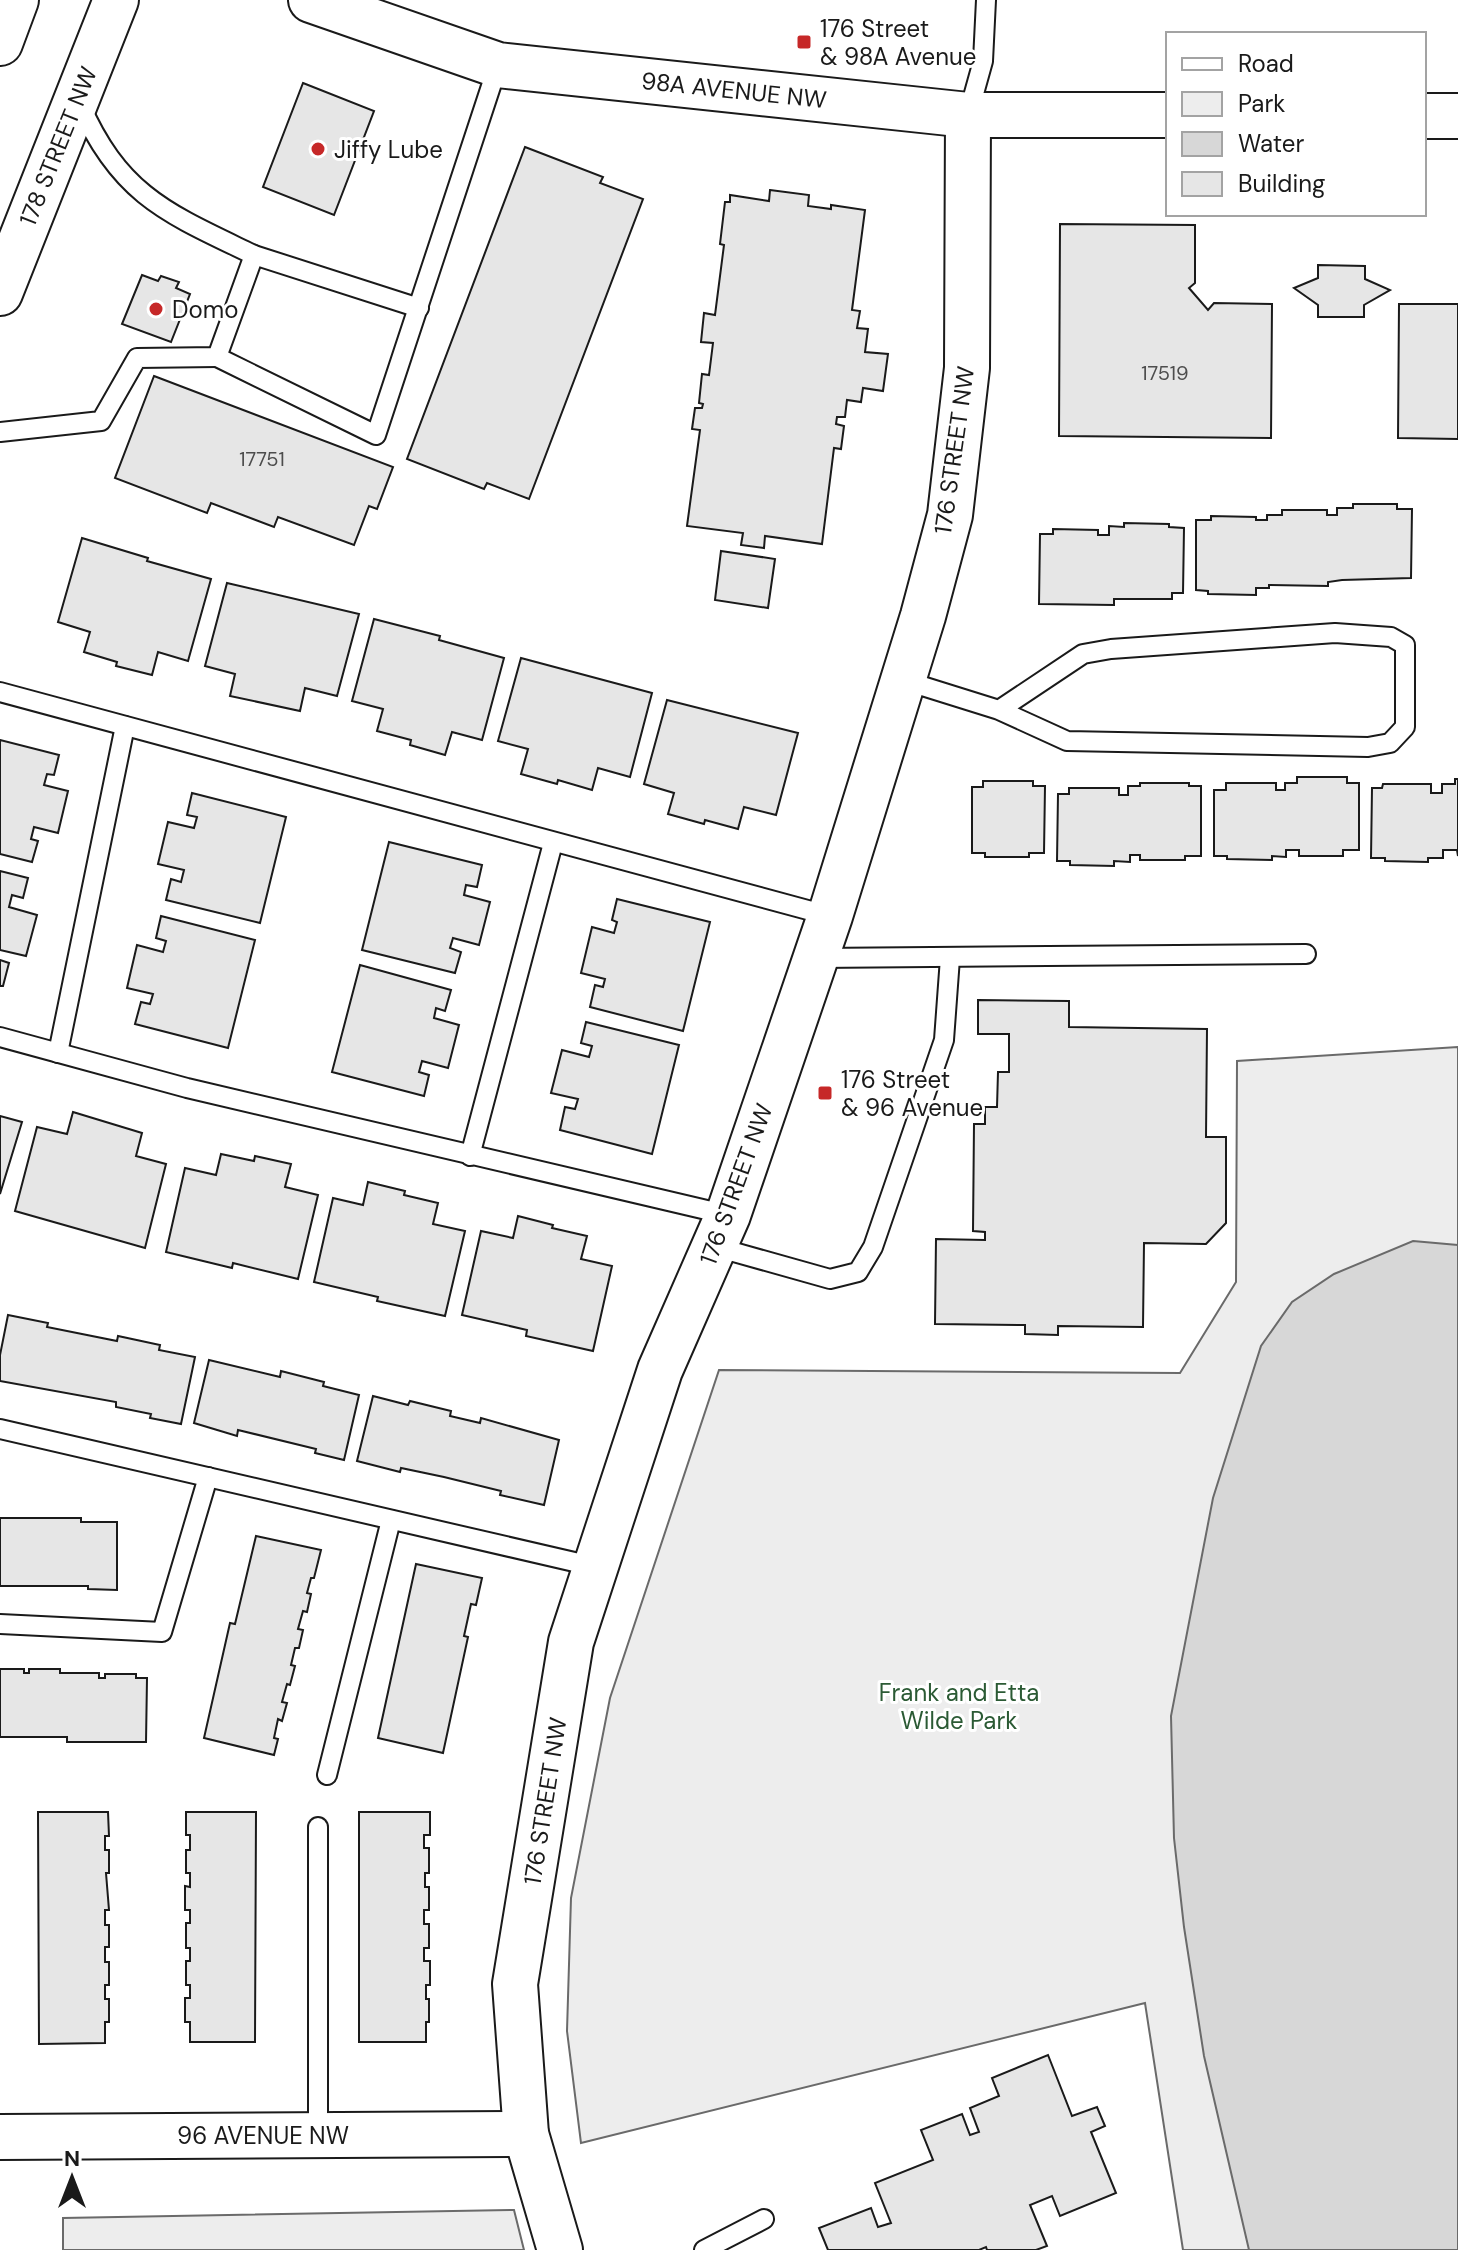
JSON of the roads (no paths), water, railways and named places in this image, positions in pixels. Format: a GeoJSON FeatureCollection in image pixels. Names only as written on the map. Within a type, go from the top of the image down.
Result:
{"type":"FeatureCollection","features":[{"type":"Feature","properties":{"kind":"street"},"geometry":{"type":"LineString","coordinates":[[0,43],[16,0]]}},
{"type":"Feature","properties":{"kind":"street","name":"178 STREET NW"},"geometry":{"type":"LineString","coordinates":[[0,293],[116,0]]}},
{"type":"Feature","properties":{"kind":"street","name":"98A AVENUE NW"},"geometry":{"type":"LineString","coordinates":[[311,0],[498,65],[968,115],[1166,115]]}},
{"type":"Feature","properties":{"kind":"street","name":"176 STREET NW"},"geometry":{"type":"LineString","coordinates":[[560,2250],[526,2134],[515,1984],[571,1642],[660,1370],[722,1231],[830,916],[923,616],[952,500],[967,368],[968,115]]}},
{"type":"Feature","properties":{"kind":"street"},"geometry":{"type":"LineString","coordinates":[[1426,116],[1458,116]]}},
{"type":"Feature","properties":{"kind":"street","name":"96 AVENUE NW"},"geometry":{"type":"LineString","coordinates":[[0,2137],[526,2134]]}},
{"type":"Feature","properties":{"kind":"lane"},"geometry":{"type":"LineString","coordinates":[[968,115],[983,61],[986,0]]}},
{"type":"Feature","properties":{"kind":"lane"},"geometry":{"type":"LineString","coordinates":[[0,432],[101,421],[137,358],[217,357],[376,435],[498,65]]}},
{"type":"Feature","properties":{"kind":"lane"},"geometry":{"type":"LineString","coordinates":[[77,98],[93,133],[116,167],[144,196],[172,215],[254,255],[419,308]]}},
{"type":"Feature","properties":{"kind":"lane"},"geometry":{"type":"LineString","coordinates":[[217,357],[254,255]]}},
{"type":"Feature","properties":{"kind":"lane"},"geometry":{"type":"LineString","coordinates":[[902,679],[999,710],[1067,741],[1368,747],[1390,743],[1405,727],[1405,645],[1391,637],[1335,633],[1111,649],[1083,654],[999,710]]}},
{"type":"Feature","properties":{"kind":"lane"},"geometry":{"type":"LineString","coordinates":[[0,692],[830,916]]}},
{"type":"Feature","properties":{"kind":"lane"},"geometry":{"type":"LineString","coordinates":[[58,1053],[125,726]]}},
{"type":"Feature","properties":{"kind":"lane"},"geometry":{"type":"LineString","coordinates":[[470,1156],[553,843]]}},
{"type":"Feature","properties":{"kind":"lane"},"geometry":{"type":"LineString","coordinates":[[814,958],[1306,954]]}},
{"type":"Feature","properties":{"kind":"lane"},"geometry":{"type":"LineString","coordinates":[[0,1037],[187,1088],[470,1156],[722,1231],[830,1279],[858,1272],[873,1247],[944,1040],[950,958]]}},
{"type":"Feature","properties":{"kind":"lane"},"geometry":{"type":"LineString","coordinates":[[0,1429],[596,1567]]}},
{"type":"Feature","properties":{"kind":"lane"},"geometry":{"type":"LineString","coordinates":[[0,1624],[162,1632],[208,1477]]}},
{"type":"Feature","properties":{"kind":"lane"},"geometry":{"type":"LineString","coordinates":[[327,1775],[391,1520]]}},
{"type":"Feature","properties":{"kind":"lane"},"geometry":{"type":"LineString","coordinates":[[318,1827],[318,2135]]}},
{"type":"Feature","properties":{"kind":"lane"},"geometry":{"type":"LineString","coordinates":[[704,2250],[764,2219]]}},
{"type":"Feature","properties":{"kind":"water"},"geometry":{"type":"Polygon","coordinates":[[[1413,1241],[1458,1245],[1458,2250],[1249,2250],[1204,2056],[1184,1927],[1174,1838],[1171,1716],[1213,1498],[1261,1346],[1292,1302],[1334,1274],[1413,1241]]]}},
{"type":"Feature","properties":{"kind":"place","name":"176 Street & 98A Avenue"},"geometry":{"type":"Point","coordinates":[804,42]}},
{"type":"Feature","properties":{"kind":"place","name":"Jiffy Lube"},"geometry":{"type":"Point","coordinates":[318,149]}},
{"type":"Feature","properties":{"kind":"place","name":"Domo"},"geometry":{"type":"Point","coordinates":[156,309]}},
{"type":"Feature","properties":{"kind":"place","name":"176 Street & 96 Avenue"},"geometry":{"type":"Point","coordinates":[825,1093]}},
{"type":"Feature","properties":{"kind":"park label","name":"Frank and Etta Wilde Park"},"geometry":{"type":"Point","coordinates":[959,1706]}}]}
